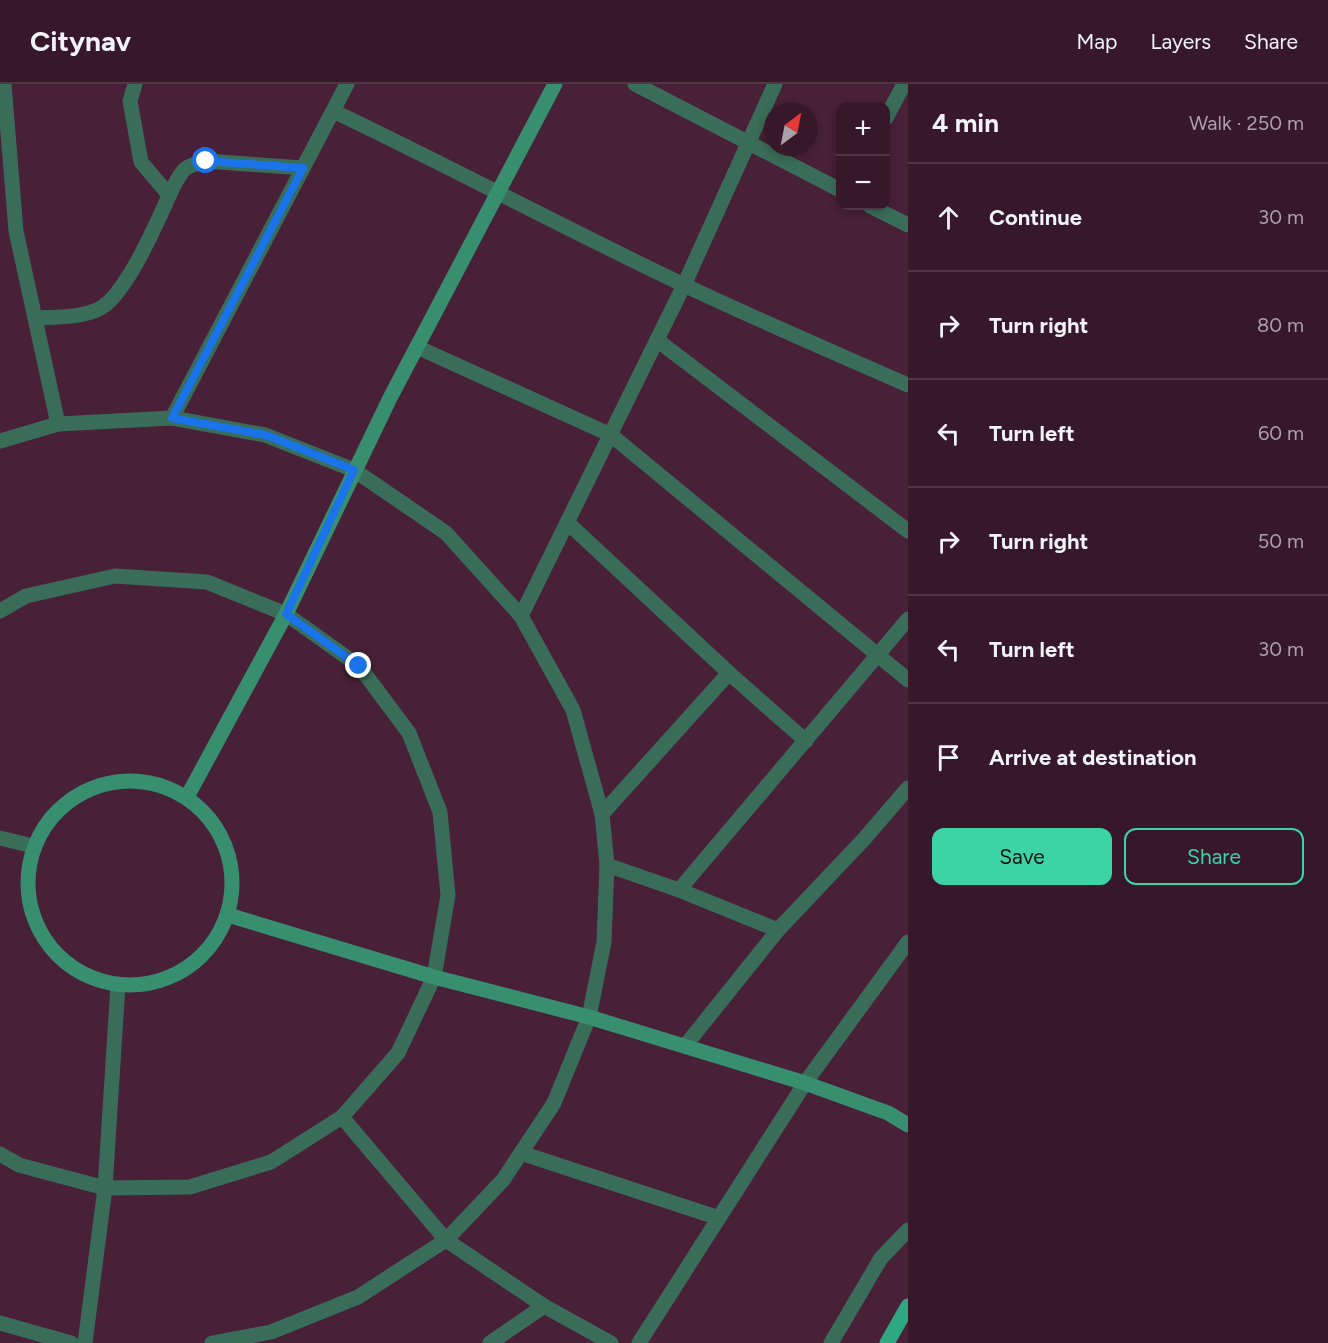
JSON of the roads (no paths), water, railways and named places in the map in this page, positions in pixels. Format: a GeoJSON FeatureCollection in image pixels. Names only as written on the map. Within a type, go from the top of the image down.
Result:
{"type":"FeatureCollection","features":[{"type":"Feature","properties":{"kind":"main road"},"geometry":{"type":"LineString","coordinates":[[887,1343],[908,1306]]}},
{"type":"Feature","properties":{"kind":"street"},"geometry":{"type":"LineString","coordinates":[[4,84],[16,231],[58,424]]}},
{"type":"Feature","properties":{"kind":"street"},"geometry":{"type":"LineString","coordinates":[[135,84],[130,101],[141,162],[169,195]]}},
{"type":"Feature","properties":{"kind":"street"},"geometry":{"type":"LineString","coordinates":[[172,418],[346,84]]}},
{"type":"Feature","properties":{"kind":"street"},"geometry":{"type":"LineString","coordinates":[[187,796],[286,614],[354,470],[555,84]]}},
{"type":"Feature","properties":{"kind":"street"},"geometry":{"type":"LineString","coordinates":[[635,84],[836,188]]}},
{"type":"Feature","properties":{"kind":"street"},"geometry":{"type":"LineString","coordinates":[[521,616],[684,285],[747,141],[775,84]]}},
{"type":"Feature","properties":{"kind":"street"},"geometry":{"type":"LineString","coordinates":[[890,109],[904,84]]}},
{"type":"Feature","properties":{"kind":"street"},"geometry":{"type":"LineString","coordinates":[[333,111],[429,156],[497,193],[684,285],[908,385]]}},
{"type":"Feature","properties":{"kind":"street"},"geometry":{"type":"LineString","coordinates":[[36,318],[87,313],[101,308],[112,300],[148,241],[169,195],[185,170],[194,164],[206,161],[303,168]]}},
{"type":"Feature","properties":{"kind":"street"},"geometry":{"type":"LineString","coordinates":[[878,210],[908,225]]}},
{"type":"Feature","properties":{"kind":"street"},"geometry":{"type":"LineString","coordinates":[[657,340],[908,531]]}},
{"type":"Feature","properties":{"kind":"street"},"geometry":{"type":"LineString","coordinates":[[417,347],[611,435],[908,680]]}},
{"type":"Feature","properties":{"kind":"street"},"geometry":{"type":"LineString","coordinates":[[0,441],[58,424],[172,418],[266,435],[354,470],[446,533],[521,616],[573,710],[602,814],[607,865],[604,942],[589,1017],[554,1103],[502,1180],[446,1240],[358,1297],[272,1332],[212,1343]]}},
{"type":"Feature","properties":{"kind":"street"},"geometry":{"type":"LineString","coordinates":[[568,523],[729,673],[806,741]]}},
{"type":"Feature","properties":{"kind":"street"},"geometry":{"type":"LineString","coordinates":[[0,611],[26,596],[115,576],[207,582],[286,614],[359,666],[409,734],[440,812],[448,895],[434,977],[398,1053],[342,1117],[270,1162],[190,1187],[105,1188],[19,1166],[0,1154]]}},
{"type":"Feature","properties":{"kind":"street"},"geometry":{"type":"LineString","coordinates":[[679,890],[908,619]]}},
{"type":"Feature","properties":{"kind":"street"},"geometry":{"type":"LineString","coordinates":[[602,814],[729,673]]}},
{"type":"Feature","properties":{"kind":"street"},"geometry":{"type":"LineString","coordinates":[[128,780],[159,784],[187,796],[212,819],[228,849],[234,882],[228,915],[216,940],[197,962],[173,977],[146,985],[118,985],[82,974],[53,951],[34,919],[32,910],[27,883],[33,846],[48,819],[70,798],[98,784],[128,780]]}},
{"type":"Feature","properties":{"kind":"street"},"geometry":{"type":"LineString","coordinates":[[685,1046],[778,930],[865,838],[908,788]]}},
{"type":"Feature","properties":{"kind":"street"},"geometry":{"type":"LineString","coordinates":[[0,837],[33,846]]}},
{"type":"Feature","properties":{"kind":"street"},"geometry":{"type":"LineString","coordinates":[[607,865],[679,890],[778,930]]}},
{"type":"Feature","properties":{"kind":"street"},"geometry":{"type":"LineString","coordinates":[[228,915],[434,977],[589,1017],[805,1083],[888,1113],[908,1125]]}},
{"type":"Feature","properties":{"kind":"street"},"geometry":{"type":"LineString","coordinates":[[639,1343],[805,1083],[908,942]]}},
{"type":"Feature","properties":{"kind":"street"},"geometry":{"type":"LineString","coordinates":[[86,1343],[105,1188],[118,985]]}},
{"type":"Feature","properties":{"kind":"street"},"geometry":{"type":"LineString","coordinates":[[888,1113],[908,1110]]}},
{"type":"Feature","properties":{"kind":"street"},"geometry":{"type":"LineString","coordinates":[[342,1117],[446,1240],[544,1306],[610,1343]]}},
{"type":"Feature","properties":{"kind":"street"},"geometry":{"type":"LineString","coordinates":[[520,1153],[719,1218]]}},
{"type":"Feature","properties":{"kind":"street"},"geometry":{"type":"LineString","coordinates":[[831,1343],[881,1258],[908,1230]]}},
{"type":"Feature","properties":{"kind":"street"},"geometry":{"type":"LineString","coordinates":[[490,1343],[544,1306]]}},
{"type":"Feature","properties":{"kind":"street"},"geometry":{"type":"LineString","coordinates":[[0,1323],[71,1343]]}}]}
